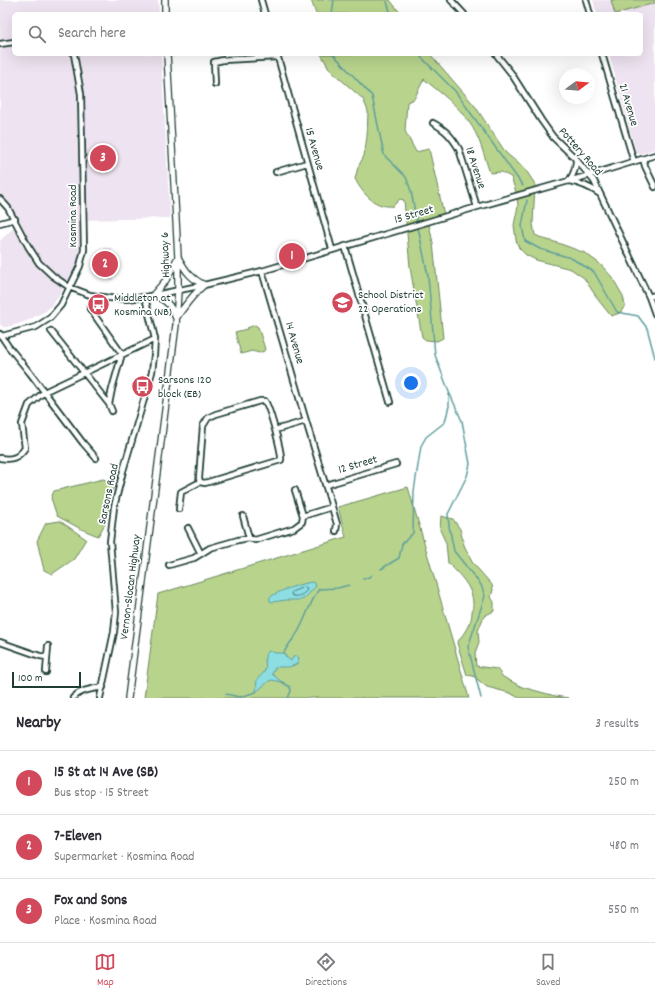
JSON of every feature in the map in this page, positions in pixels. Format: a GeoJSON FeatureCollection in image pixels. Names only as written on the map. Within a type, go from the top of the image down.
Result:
{"type":"FeatureCollection","features":[{"type":"Feature","properties":{"kind":"main road"},"geometry":{"type":"LineString","coordinates":[[165,0],[165,12]]}},
{"type":"Feature","properties":{"kind":"main road","name":"Highway 6"},"geometry":{"type":"LineString","coordinates":[[156,478],[176,318],[178,290],[178,257],[167,56]]}},
{"type":"Feature","properties":{"kind":"main road"},"geometry":{"type":"LineString","coordinates":[[178,257],[186,271],[204,285],[196,292],[176,318],[169,304],[162,298],[153,295],[166,280],[178,257]]}},
{"type":"Feature","properties":{"kind":"main road","name":"Vernon-Slocan Highway"},"geometry":{"type":"LineString","coordinates":[[128,698],[156,478]]}},
{"type":"Feature","properties":{"kind":"street"},"geometry":{"type":"LineString","coordinates":[[261,0],[264,12]]}},
{"type":"Feature","properties":{"kind":"street"},"geometry":{"type":"LineString","coordinates":[[452,0],[462,12]]}},
{"type":"Feature","properties":{"kind":"street"},"geometry":{"type":"LineString","coordinates":[[586,0],[589,12]]}},
{"type":"Feature","properties":{"kind":"street"},"geometry":{"type":"LineString","coordinates":[[0,44],[12,42]]}},
{"type":"Feature","properties":{"kind":"street","name":"Kosmina Road"},"geometry":{"type":"LineString","coordinates":[[1,335],[36,327],[50,318],[61,305],[80,266],[84,250],[81,94],[74,56]]}},
{"type":"Feature","properties":{"kind":"street"},"geometry":{"type":"LineString","coordinates":[[215,84],[214,62],[266,56]]}},
{"type":"Feature","properties":{"kind":"street","name":"15 Avenue"},"geometry":{"type":"LineString","coordinates":[[277,56],[332,249]]}},
{"type":"Feature","properties":{"kind":"street","name":"Pottery Road"},"geometry":{"type":"LineString","coordinates":[[498,56],[511,73],[541,120],[554,137],[594,181],[649,297],[655,314]]}},
{"type":"Feature","properties":{"kind":"street","name":"21 Avenue"},"geometry":{"type":"LineString","coordinates":[[603,56],[634,162]]}},
{"type":"Feature","properties":{"kind":"street","name":"18 Avenue"},"geometry":{"type":"LineString","coordinates":[[433,123],[448,132],[460,149],[477,207]]}},
{"type":"Feature","properties":{"kind":"street","name":"15 Street"},"geometry":{"type":"LineString","coordinates":[[0,199],[15,219],[28,246],[40,263],[53,276],[69,287],[90,295],[126,299],[145,297],[204,285],[262,270],[655,156]]}},
{"type":"Feature","properties":{"kind":"street"},"geometry":{"type":"LineString","coordinates":[[643,159],[655,187]]}},
{"type":"Feature","properties":{"kind":"street"},"geometry":{"type":"LineString","coordinates":[[576,160],[573,176],[570,181],[587,186],[601,195]]}},
{"type":"Feature","properties":{"kind":"street"},"geometry":{"type":"LineString","coordinates":[[276,172],[307,163]]}},
{"type":"Feature","properties":{"kind":"street"},"geometry":{"type":"LineString","coordinates":[[0,223],[15,219]]}},
{"type":"Feature","properties":{"kind":"street"},"geometry":{"type":"LineString","coordinates":[[344,246],[390,402]]}},
{"type":"Feature","properties":{"kind":"street","name":"14 Avenue"},"geometry":{"type":"LineString","coordinates":[[262,270],[326,484],[337,524],[336,531]]}},
{"type":"Feature","properties":{"kind":"street"},"geometry":{"type":"LineString","coordinates":[[649,297],[655,295]]}},
{"type":"Feature","properties":{"kind":"street","name":"Sarsons Road"},"geometry":{"type":"LineString","coordinates":[[100,698],[114,632],[116,612],[110,542],[114,507],[152,372],[154,355],[155,339],[145,297]]}},
{"type":"Feature","properties":{"kind":"street"},"geometry":{"type":"LineString","coordinates":[[90,309],[122,354]]}},
{"type":"Feature","properties":{"kind":"street"},"geometry":{"type":"LineString","coordinates":[[51,331],[109,404],[112,411]]}},
{"type":"Feature","properties":{"kind":"street"},"geometry":{"type":"LineString","coordinates":[[1,335],[96,458]]}},
{"type":"Feature","properties":{"kind":"street"},"geometry":{"type":"LineString","coordinates":[[0,458],[7,459],[19,456],[25,448],[22,424],[29,405],[44,392],[155,339]]}},
{"type":"Feature","properties":{"kind":"street"},"geometry":{"type":"LineString","coordinates":[[109,404],[122,354]]}},
{"type":"Feature","properties":{"kind":"street"},"geometry":{"type":"LineString","coordinates":[[180,509],[181,492],[200,482],[205,483],[281,460],[282,456],[275,430],[268,406],[265,401],[260,401],[216,414],[208,418],[203,426],[199,478],[200,482]]}},
{"type":"Feature","properties":{"kind":"street"},"geometry":{"type":"LineString","coordinates":[[275,430],[306,421]]}},
{"type":"Feature","properties":{"kind":"street","name":"12 Street"},"geometry":{"type":"LineString","coordinates":[[326,484],[396,464]]}},
{"type":"Feature","properties":{"kind":"street"},"geometry":{"type":"LineString","coordinates":[[169,565],[194,558],[210,548],[249,538],[255,540],[294,528],[302,522],[303,516],[295,490]]}},
{"type":"Feature","properties":{"kind":"street"},"geometry":{"type":"LineString","coordinates":[[303,516],[332,507]]}},
{"type":"Feature","properties":{"kind":"street"},"geometry":{"type":"LineString","coordinates":[[243,516],[249,538]]}},
{"type":"Feature","properties":{"kind":"street"},"geometry":{"type":"LineString","coordinates":[[188,528],[201,554]]}},
{"type":"Feature","properties":{"kind":"street"},"geometry":{"type":"LineString","coordinates":[[0,642],[47,657]]}},
{"type":"Feature","properties":{"kind":"street"},"geometry":{"type":"LineString","coordinates":[[46,672],[48,646]]}},
{"type":"Feature","properties":{"kind":"street"},"geometry":{"type":"LineString","coordinates":[[73,698],[76,694],[102,687]]}},
{"type":"Feature","properties":{"kind":"shaded area"},"geometry":{"type":"Polygon","coordinates":[[[0,0],[158,0],[159,12],[12,12],[12,56],[161,56],[170,218],[80,220],[80,249],[78,264],[57,299],[46,311],[24,322],[3,327],[0,324],[0,241],[20,221],[6,199],[0,194],[0,0]]]}},
{"type":"Feature","properties":{"kind":"shaded area"},"geometry":{"type":"Polygon","coordinates":[[[593,0],[655,0],[655,149],[639,154],[636,152],[610,56],[643,56],[643,12],[596,12],[593,0]]]}},
{"type":"Feature","properties":{"kind":"shaded area"},"geometry":{"type":"Polygon","coordinates":[[[104,248],[112,248],[113,280],[106,280],[106,269],[98,269],[98,259],[104,259],[104,248]]]}},
{"type":"Feature","properties":{"kind":"green space"},"geometry":{"type":"Polygon","coordinates":[[[311,0],[390,0],[399,12],[315,12],[311,0]]]}},
{"type":"Feature","properties":{"kind":"green space"},"geometry":{"type":"Polygon","coordinates":[[[611,0],[655,0],[655,3],[622,12],[614,12],[611,0]]]}},
{"type":"Feature","properties":{"kind":"green space"},"geometry":{"type":"Polygon","coordinates":[[[322,56],[432,56],[475,106],[506,153],[525,169],[535,184],[533,224],[535,235],[585,253],[600,264],[612,277],[623,296],[625,306],[620,313],[611,316],[584,278],[571,269],[536,260],[526,255],[519,248],[516,240],[514,225],[518,206],[517,195],[511,177],[501,172],[490,173],[479,140],[465,116],[424,79],[414,99],[407,102],[405,131],[416,152],[429,149],[444,215],[428,220],[433,243],[443,338],[437,341],[426,340],[422,337],[410,267],[404,200],[400,199],[393,206],[381,205],[366,195],[355,179],[358,167],[364,156],[367,137],[368,111],[363,99],[330,70],[322,56]]]}},
{"type":"Feature","properties":{"kind":"green space"},"geometry":{"type":"Polygon","coordinates":[[[255,325],[258,327],[265,349],[259,353],[252,351],[241,354],[235,332],[255,325]]]}},
{"type":"Feature","properties":{"kind":"green space"},"geometry":{"type":"Polygon","coordinates":[[[103,479],[114,483],[105,524],[98,536],[57,516],[51,498],[54,491],[103,479]]]}},
{"type":"Feature","properties":{"kind":"green space"},"geometry":{"type":"Polygon","coordinates":[[[408,487],[469,698],[144,698],[158,594],[346,537],[338,507],[408,487]]]}},
{"type":"Feature","properties":{"kind":"green space"},"geometry":{"type":"Polygon","coordinates":[[[441,516],[453,519],[460,529],[464,545],[472,562],[492,585],[493,590],[491,597],[494,602],[494,611],[484,616],[478,631],[479,642],[475,653],[476,666],[497,669],[503,677],[522,687],[568,698],[519,698],[510,693],[487,687],[473,676],[467,675],[457,643],[471,620],[473,604],[472,597],[463,579],[448,563],[446,543],[440,530],[441,516]]]}},
{"type":"Feature","properties":{"kind":"green space"},"geometry":{"type":"Polygon","coordinates":[[[60,521],[86,539],[74,559],[52,574],[44,570],[37,541],[46,523],[60,521]]]}},
{"type":"Feature","properties":{"kind":"water"},"geometry":{"type":"Polygon","coordinates":[[[312,582],[315,583],[316,586],[305,598],[301,600],[270,601],[270,597],[279,592],[312,582]]]}},
{"type":"Feature","properties":{"kind":"water"},"geometry":{"type":"Polygon","coordinates":[[[269,651],[284,653],[291,661],[293,657],[297,656],[299,658],[298,663],[289,667],[275,668],[272,674],[282,682],[272,680],[269,681],[256,692],[257,679],[265,669],[265,656],[269,651]]]}},
{"type":"Feature","properties":{"kind":"waterway"},"geometry":{"type":"LineString","coordinates":[[332,12],[334,0]]}},
{"type":"Feature","properties":{"kind":"waterway"},"geometry":{"type":"LineString","coordinates":[[387,2],[390,12]]}},
{"type":"Feature","properties":{"kind":"waterway"},"geometry":{"type":"LineString","coordinates":[[335,56],[372,96],[384,155],[406,177],[411,191],[417,223]]}},
{"type":"Feature","properties":{"kind":"waterway"},"geometry":{"type":"LineString","coordinates":[[420,56],[455,91],[523,186]]}},
{"type":"Feature","properties":{"kind":"waterway"},"geometry":{"type":"LineString","coordinates":[[527,200],[522,226],[525,241],[540,249],[571,258],[594,272],[617,312],[638,316],[647,328],[655,358]]}},
{"type":"Feature","properties":{"kind":"waterway"},"geometry":{"type":"LineString","coordinates":[[418,227],[428,276],[435,355],[462,421],[470,464],[467,476],[448,514],[454,551],[481,585],[485,596],[468,647],[481,698]]}},
{"type":"Feature","properties":{"kind":"waterway"},"geometry":{"type":"LineString","coordinates":[[381,569],[399,558],[402,544],[413,533],[414,491],[421,446],[426,437],[445,422],[449,406],[449,394]]}},
{"type":"Feature","properties":{"kind":"waterway"},"geometry":{"type":"LineString","coordinates":[[363,579],[371,575]]}},
{"type":"Feature","properties":{"kind":"waterway"},"geometry":{"type":"LineString","coordinates":[[284,653],[298,632],[319,589],[338,588],[349,585]]}},
{"type":"Feature","properties":{"kind":"waterway"},"geometry":{"type":"LineString","coordinates":[[282,682],[290,687],[291,691],[288,698]]}},
{"type":"Feature","properties":{"kind":"waterway"},"geometry":{"type":"LineString","coordinates":[[226,694],[240,697],[256,692]]}},
{"type":"Feature","properties":{"kind":"place","name":"Fox and Sons"},"geometry":{"type":"Point","coordinates":[103,158]}},
{"type":"Feature","properties":{"kind":"place","name":"15 St at 14 Ave (SB)"},"geometry":{"type":"Point","coordinates":[292,256]}},
{"type":"Feature","properties":{"kind":"place","name":"7-Eleven"},"geometry":{"type":"Point","coordinates":[105,264]}},
{"type":"Feature","properties":{"kind":"place","name":"School District 22 Operations"},"geometry":{"type":"Point","coordinates":[342,302]}},
{"type":"Feature","properties":{"kind":"place","name":"Middleton at Kosmina (NB)"},"geometry":{"type":"Point","coordinates":[98,305]}},
{"type":"Feature","properties":{"kind":"place","name":"Sarsons 120 block (EB)"},"geometry":{"type":"Point","coordinates":[142,387]}}]}
